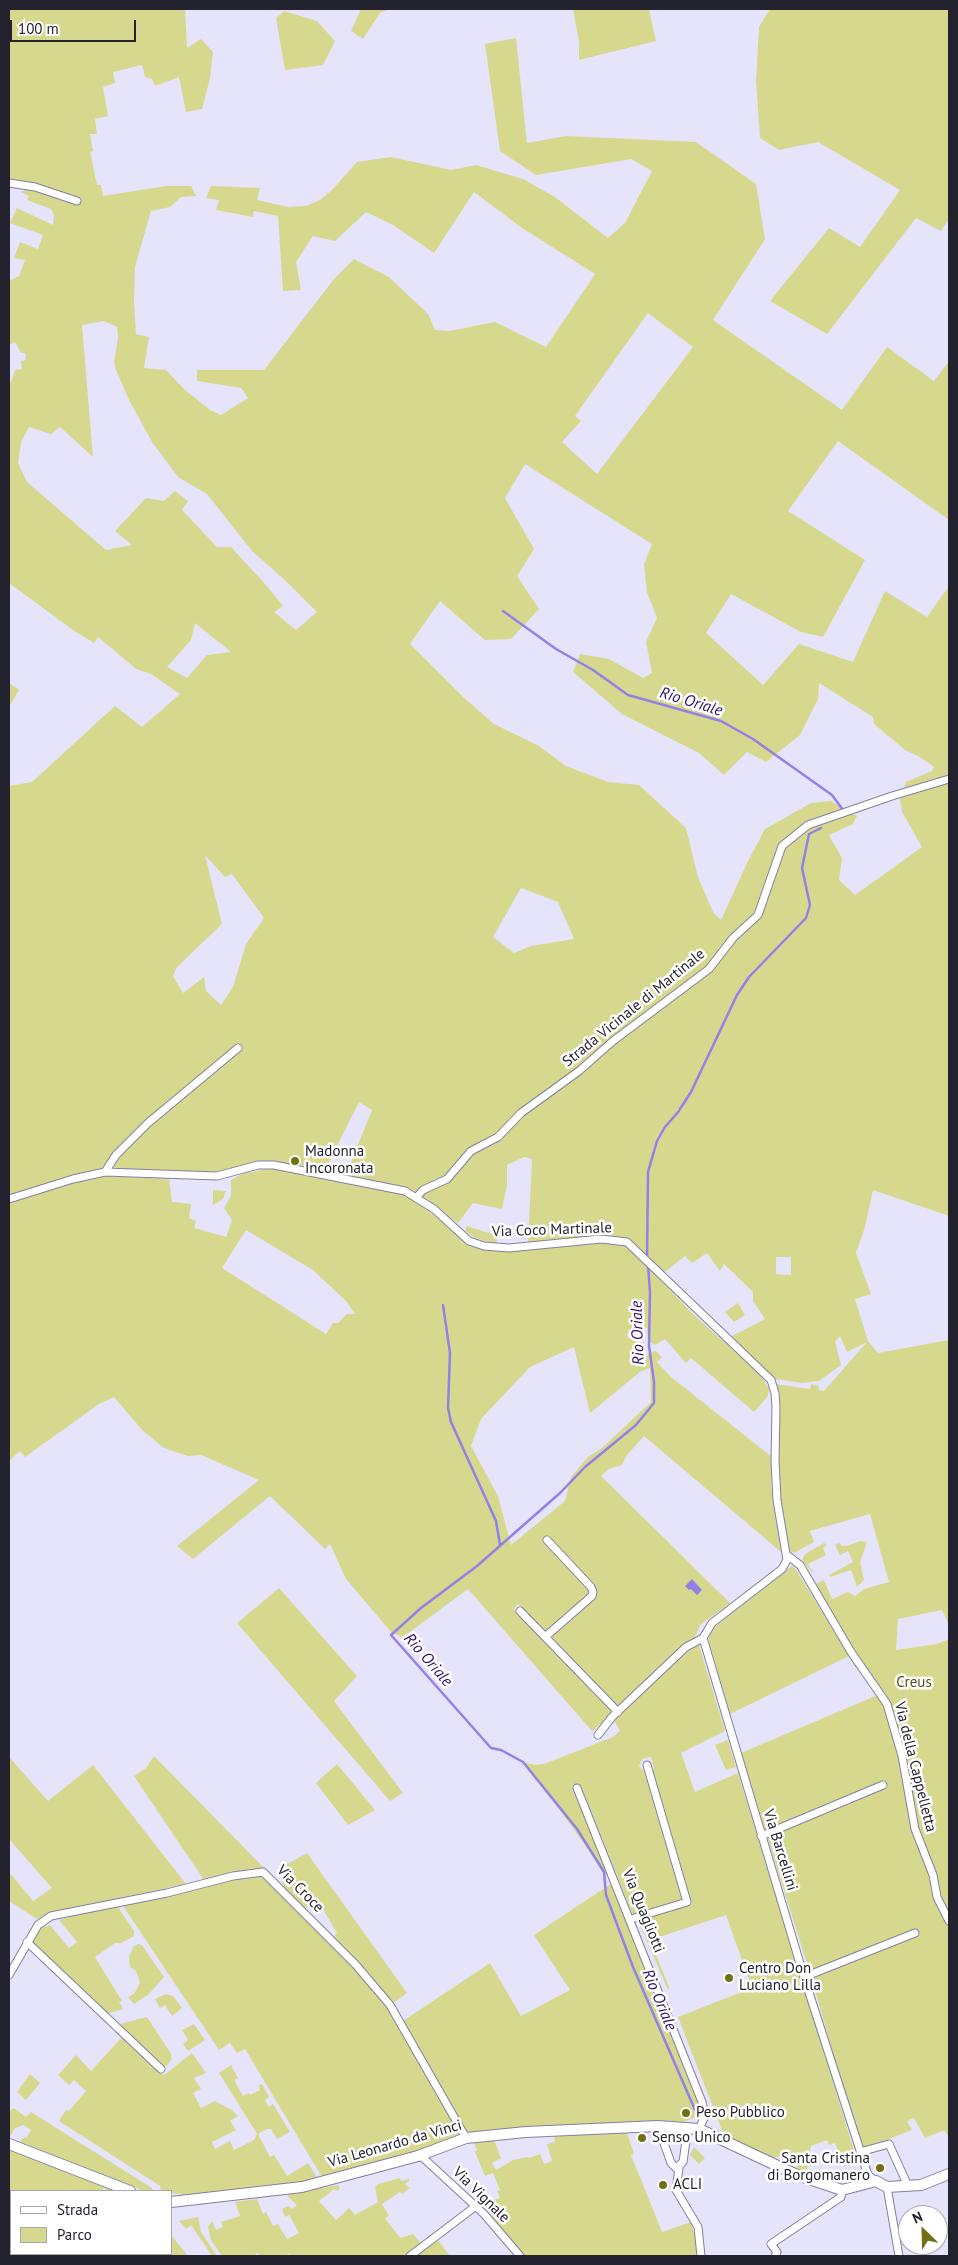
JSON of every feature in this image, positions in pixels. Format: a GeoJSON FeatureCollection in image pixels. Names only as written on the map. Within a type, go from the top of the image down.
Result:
{"type":"FeatureCollection","features":[{"type":"Feature","properties":{"kind":"street"},"geometry":{"type":"LineString","coordinates":[[9,183],[35,187],[77,201]]}},
{"type":"Feature","properties":{"kind":"street","name":"Strada Vicinale di Martinale"},"geometry":{"type":"LineString","coordinates":[[416,1198],[423,1190],[447,1179],[471,1151],[498,1137],[521,1113],[579,1071],[613,1041],[709,969],[733,938],[758,915],[782,846],[808,825],[892,796],[949,779]]}},
{"type":"Feature","properties":{"kind":"street"},"geometry":{"type":"LineString","coordinates":[[105,1172],[116,1155],[148,1123],[238,1048]]}},
{"type":"Feature","properties":{"kind":"street","name":"Via Coco Martinale"},"geometry":{"type":"LineString","coordinates":[[9,1199],[72,1179],[105,1172],[217,1176],[258,1165],[274,1165],[405,1191],[434,1209],[470,1241],[484,1246],[509,1248],[600,1239],[627,1242],[725,1338],[771,1380],[775,1393],[776,1407],[775,1461],[777,1500],[787,1556]]}},
{"type":"Feature","properties":{"kind":"street"},"geometry":{"type":"LineString","coordinates":[[545,1637],[592,1596],[593,1592],[591,1587],[547,1540]]}},
{"type":"Feature","properties":{"kind":"street"},"geometry":{"type":"LineString","coordinates":[[598,1735],[618,1712],[686,1647],[703,1638],[712,1623],[782,1569],[787,1556]]}},
{"type":"Feature","properties":{"kind":"street","name":"Via della Cappelletta"},"geometry":{"type":"LineString","coordinates":[[787,1556],[800,1564],[851,1652],[887,1704],[902,1756],[915,1829],[933,1875],[938,1897],[949,1921]]}},
{"type":"Feature","properties":{"kind":"street"},"geometry":{"type":"LineString","coordinates":[[520,1611],[618,1712]]}},
{"type":"Feature","properties":{"kind":"street","name":"Via Barcellini"},"geometry":{"type":"LineString","coordinates":[[703,1638],[804,1977],[868,2175],[876,2181]]}},
{"type":"Feature","properties":{"kind":"street"},"geometry":{"type":"LineString","coordinates":[[631,1919],[687,1902],[647,1765]]}},
{"type":"Feature","properties":{"kind":"street"},"geometry":{"type":"LineString","coordinates":[[761,1836],[884,1785]]}},
{"type":"Feature","properties":{"kind":"street","name":"Via Quagliotti"},"geometry":{"type":"LineString","coordinates":[[577,1788],[631,1919],[702,2102],[704,2116],[700,2129]]}},
{"type":"Feature","properties":{"kind":"street","name":"Via Croce"},"geometry":{"type":"LineString","coordinates":[[9,1975],[26,1942],[38,1925],[51,1916],[242,1874],[263,1872],[356,1965],[390,2005],[466,2138]]}},
{"type":"Feature","properties":{"kind":"street"},"geometry":{"type":"LineString","coordinates":[[804,1977],[915,1933]]}},
{"type":"Feature","properties":{"kind":"street"},"geometry":{"type":"LineString","coordinates":[[26,1942],[161,2069]]}},
{"type":"Feature","properties":{"kind":"street"},"geometry":{"type":"LineString","coordinates":[[658,2126],[670,2163],[674,2167],[679,2168]]}},
{"type":"Feature","properties":{"kind":"street","name":"Via Leonardo da Vinci"},"geometry":{"type":"LineString","coordinates":[[172,2202],[302,2187],[420,2155],[466,2138],[526,2132],[658,2126],[688,2128]]}},
{"type":"Feature","properties":{"kind":"street"},"geometry":{"type":"LineString","coordinates":[[701,2256],[698,2227],[676,2190],[679,2168],[683,2162],[688,2128],[700,2129],[796,2175],[842,2190],[876,2181],[887,2187],[922,2185],[949,2174]]}},
{"type":"Feature","properties":{"kind":"street"},"geometry":{"type":"LineString","coordinates":[[9,2144],[127,2190]]}},
{"type":"Feature","properties":{"kind":"street"},"geometry":{"type":"LineString","coordinates":[[860,2152],[889,2144],[908,2186]]}},
{"type":"Feature","properties":{"kind":"street","name":"Via Vignale"},"geometry":{"type":"LineString","coordinates":[[420,2155],[476,2206],[520,2256]]}},
{"type":"Feature","properties":{"kind":"street"},"geometry":{"type":"LineString","coordinates":[[887,2187],[898,2256]]}},
{"type":"Feature","properties":{"kind":"street"},"geometry":{"type":"LineString","coordinates":[[776,2256],[777,2252],[771,2244],[841,2197],[842,2190]]}},
{"type":"Feature","properties":{"kind":"street"},"geometry":{"type":"LineString","coordinates":[[410,2256],[476,2206]]}},
{"type":"Feature","properties":{"kind":"green space","name":"Creus"},"geometry":{"type":"Polygon","coordinates":[[[9,9],[185,9],[187,48],[201,39],[213,52],[210,78],[202,109],[186,112],[179,77],[155,86],[152,79],[145,77],[142,65],[113,72],[115,83],[103,87],[108,116],[95,119],[97,134],[90,134],[93,151],[90,152],[97,185],[101,185],[103,196],[166,186],[191,186],[196,196],[181,197],[170,207],[151,211],[135,267],[134,303],[136,334],[149,337],[144,368],[166,370],[184,389],[210,410],[221,415],[248,398],[241,388],[197,381],[197,370],[264,370],[334,279],[354,259],[389,277],[428,314],[435,330],[449,331],[495,322],[546,347],[595,274],[522,228],[474,192],[434,253],[393,225],[366,212],[335,241],[313,236],[296,262],[301,290],[283,291],[278,216],[254,211],[253,217],[216,210],[219,200],[206,198],[211,186],[260,188],[257,200],[288,207],[306,206],[320,200],[332,190],[357,162],[391,157],[451,170],[476,165],[523,179],[555,197],[608,238],[625,223],[652,171],[631,159],[536,175],[500,151],[485,44],[516,38],[527,143],[566,136],[696,142],[756,184],[765,239],[713,320],[842,410],[887,347],[934,381],[949,361],[949,520],[838,441],[788,511],[865,560],[823,637],[801,632],[731,594],[706,633],[763,685],[799,644],[853,662],[885,591],[927,617],[949,586],[949,1216],[873,1190],[865,1227],[856,1253],[871,1294],[855,1299],[868,1341],[878,1353],[949,1340],[949,1625],[942,1610],[898,1619],[896,1650],[937,1644],[949,1639],[949,2138],[945,2131],[942,2131],[925,2138],[914,2118],[907,2121],[912,2130],[861,2150],[812,1980],[741,1753],[880,1694],[866,1675],[855,1667],[849,1656],[730,1714],[709,1642],[710,1633],[716,1626],[793,1565],[849,1655],[815,1584],[824,1580],[832,1599],[848,1592],[855,1596],[864,1589],[889,1582],[870,1514],[810,1531],[814,1542],[794,1553],[788,1550],[778,1502],[776,1384],[810,1389],[811,1384],[819,1386],[818,1390],[824,1391],[867,1342],[847,1352],[840,1336],[835,1342],[841,1365],[819,1381],[802,1383],[775,1379],[730,1337],[765,1319],[753,1301],[753,1292],[724,1264],[720,1271],[707,1253],[692,1263],[685,1256],[663,1272],[653,1266],[643,1252],[629,1240],[611,1235],[528,1243],[532,1159],[524,1157],[507,1165],[507,1185],[502,1209],[473,1203],[458,1223],[409,1188],[345,1177],[372,1110],[359,1102],[324,1172],[308,1166],[273,1161],[228,1172],[102,1169],[9,1196],[9,786],[32,782],[115,706],[142,727],[180,694],[151,674],[136,669],[98,637],[94,643],[73,630],[9,583],[9,382],[11,382],[15,370],[22,369],[21,361],[26,360],[25,353],[21,353],[15,342],[9,345],[9,281],[19,276],[25,260],[14,258],[20,242],[38,249],[43,235],[10,223],[17,208],[53,225],[54,215],[51,209],[27,200],[29,196],[21,192],[30,188],[76,204],[81,200],[9,181],[9,9]],[[648,313],[575,416],[581,421],[562,442],[597,474],[693,347],[648,313]],[[104,321],[82,325],[93,457],[60,427],[51,434],[29,427],[21,442],[18,463],[27,482],[106,550],[132,545],[115,531],[146,498],[164,501],[175,491],[188,501],[182,510],[217,547],[231,547],[266,585],[283,606],[274,612],[296,630],[317,612],[252,551],[207,494],[178,477],[152,442],[129,400],[116,370],[114,362],[118,338],[117,327],[104,321]],[[525,464],[505,498],[534,549],[517,576],[539,609],[511,639],[485,640],[440,601],[410,644],[462,696],[494,724],[539,746],[566,766],[608,782],[639,785],[686,828],[698,877],[713,912],[721,920],[765,829],[811,803],[831,801],[857,816],[853,824],[829,835],[842,858],[839,880],[855,895],[922,847],[902,812],[900,800],[906,782],[932,771],[934,767],[920,757],[905,750],[874,724],[873,717],[819,683],[818,699],[800,735],[766,762],[747,752],[724,775],[699,753],[622,714],[573,672],[580,654],[609,659],[643,678],[652,673],[646,642],[657,618],[647,592],[644,564],[652,544],[525,464]],[[195,623],[191,640],[167,667],[187,678],[207,655],[231,652],[195,623]],[[205,855],[222,924],[177,967],[173,976],[183,993],[204,977],[206,991],[221,1005],[233,987],[246,944],[264,918],[232,874],[225,877],[205,855]],[[521,888],[493,937],[514,953],[531,946],[574,939],[558,902],[521,888]],[[776,1257],[776,1274],[791,1275],[791,1257],[776,1257]]]}},
{"type":"Feature","properties":{"kind":"green space"},"geometry":{"type":"Polygon","coordinates":[[[361,9],[389,9],[380,13],[363,39],[351,31],[361,9]]]}},
{"type":"Feature","properties":{"kind":"green space"},"geometry":{"type":"Polygon","coordinates":[[[573,9],[649,9],[656,41],[579,60],[579,42],[573,9]]]}},
{"type":"Feature","properties":{"kind":"green space"},"geometry":{"type":"Polygon","coordinates":[[[770,9],[949,9],[949,219],[941,231],[916,218],[827,334],[770,301],[829,228],[860,247],[900,190],[818,142],[779,150],[760,138],[756,81],[759,27],[770,9]]]}},
{"type":"Feature","properties":{"kind":"green space"},"geometry":{"type":"Polygon","coordinates":[[[284,11],[317,21],[335,41],[323,65],[285,70],[276,18],[284,11]]]}},
{"type":"Feature","properties":{"kind":"green space"},"geometry":{"type":"Polygon","coordinates":[[[9,683],[19,690],[9,707],[9,683]]]}},
{"type":"Feature","properties":{"kind":"green space"},"geometry":{"type":"Polygon","coordinates":[[[273,1168],[370,1188],[405,1193],[468,1242],[483,1249],[603,1242],[622,1244],[631,1249],[695,1316],[759,1373],[769,1389],[768,1396],[754,1412],[691,1358],[686,1363],[665,1339],[655,1345],[648,1341],[647,1327],[627,1333],[628,1338],[639,1341],[640,1345],[629,1358],[638,1367],[644,1362],[643,1360],[650,1352],[656,1351],[662,1357],[657,1362],[671,1377],[772,1457],[771,1486],[781,1552],[644,1436],[627,1455],[622,1465],[609,1469],[601,1476],[730,1603],[700,1625],[695,1637],[619,1708],[518,1604],[514,1609],[615,1712],[592,1731],[468,1589],[403,1637],[392,1633],[346,1579],[330,1544],[325,1549],[270,1496],[193,1559],[177,1546],[259,1480],[201,1455],[188,1456],[164,1448],[143,1431],[114,1397],[99,1404],[25,1457],[20,1451],[9,1461],[9,1203],[75,1182],[105,1176],[169,1179],[172,1202],[191,1204],[189,1218],[196,1221],[194,1228],[226,1237],[232,1220],[224,1208],[231,1196],[231,1180],[244,1173],[273,1168]],[[246,1230],[222,1268],[326,1334],[333,1323],[338,1323],[347,1314],[355,1314],[347,1302],[313,1270],[246,1230]],[[574,1347],[530,1367],[481,1419],[471,1446],[498,1496],[511,1545],[565,1501],[571,1477],[588,1457],[602,1448],[651,1402],[650,1368],[640,1372],[590,1413],[574,1347]]]}},
{"type":"Feature","properties":{"kind":"green space"},"geometry":{"type":"Polygon","coordinates":[[[213,1190],[226,1191],[223,1199],[213,1205],[213,1190]]]}},
{"type":"Feature","properties":{"kind":"green space"},"geometry":{"type":"Polygon","coordinates":[[[467,1226],[498,1236],[496,1244],[475,1238],[465,1231],[467,1226]]]}},
{"type":"Feature","properties":{"kind":"green space"},"geometry":{"type":"Polygon","coordinates":[[[738,1303],[745,1315],[734,1322],[725,1312],[738,1303]]]}},
{"type":"Feature","properties":{"kind":"green space"},"geometry":{"type":"Polygon","coordinates":[[[861,1541],[867,1542],[860,1562],[864,1580],[857,1587],[851,1570],[830,1577],[829,1575],[853,1562],[848,1551],[840,1555],[835,1545],[839,1543],[842,1546],[847,1546],[861,1541]]]}},
{"type":"Feature","properties":{"kind":"green space"},"geometry":{"type":"Polygon","coordinates":[[[824,1543],[827,1545],[823,1548],[826,1555],[808,1564],[814,1575],[802,1560],[805,1554],[824,1543]]]}},
{"type":"Feature","properties":{"kind":"green space"},"geometry":{"type":"Polygon","coordinates":[[[279,1588],[357,1676],[334,1701],[403,1793],[390,1801],[237,1623],[279,1588]]]}},
{"type":"Feature","properties":{"kind":"green space"},"geometry":{"type":"Polygon","coordinates":[[[699,1645],[725,1731],[681,1753],[695,1792],[738,1773],[856,2157],[842,2161],[835,2143],[829,2145],[827,2140],[811,2146],[807,2170],[804,2174],[800,2173],[792,2156],[763,2158],[727,2143],[678,2017],[752,1988],[726,1915],[650,1940],[669,1987],[668,1990],[638,1920],[692,1904],[652,1770],[654,1768],[651,1757],[642,1759],[639,1766],[644,1771],[682,1900],[633,1915],[581,1786],[572,1789],[629,1919],[647,1975],[698,2099],[700,2108],[697,2116],[684,2122],[525,2127],[467,2133],[403,2021],[490,1963],[521,2016],[570,1990],[534,1935],[612,1883],[544,1788],[523,1762],[535,1765],[544,1764],[613,1737],[620,1731],[612,1717],[693,1647],[699,1645]]]}},
{"type":"Feature","properties":{"kind":"green space"},"geometry":{"type":"Polygon","coordinates":[[[728,1740],[736,1767],[726,1770],[715,1745],[728,1740]]]}},
{"type":"Feature","properties":{"kind":"green space"},"geometry":{"type":"Polygon","coordinates":[[[154,1756],[265,1869],[204,1880],[134,1776],[146,1768],[154,1756]]]}},
{"type":"Feature","properties":{"kind":"green space"},"geometry":{"type":"Polygon","coordinates":[[[9,1757],[48,1801],[93,1765],[186,1884],[76,1907],[49,1914],[40,1921],[9,1901],[9,1872],[33,1901],[52,1888],[9,1839],[9,1757]]]}},
{"type":"Feature","properties":{"kind":"green space"},"geometry":{"type":"Polygon","coordinates":[[[337,1764],[375,1810],[348,1825],[316,1783],[337,1764]]]}},
{"type":"Feature","properties":{"kind":"green space"},"geometry":{"type":"Polygon","coordinates":[[[307,1853],[407,1993],[392,2004],[334,1936],[337,1933],[323,1909],[318,1913],[309,1904],[304,1910],[283,1887],[280,1868],[307,1853]]]}},
{"type":"Feature","properties":{"kind":"green space"},"geometry":{"type":"Polygon","coordinates":[[[252,1874],[262,1877],[355,1966],[390,2006],[463,2135],[419,2151],[322,2177],[245,2049],[237,2053],[230,2043],[219,2050],[121,1903],[252,1874]]]}},
{"type":"Feature","properties":{"kind":"green space"},"geometry":{"type":"Polygon","coordinates":[[[118,1907],[134,1931],[134,1936],[121,1943],[115,1943],[95,1957],[122,2001],[119,2002],[123,2009],[107,2014],[30,1942],[41,1928],[50,1925],[69,1948],[77,1942],[59,1920],[88,1911],[118,1907]]]}},
{"type":"Feature","properties":{"kind":"green space"},"geometry":{"type":"Polygon","coordinates":[[[138,1944],[142,1945],[164,1977],[148,1995],[134,2004],[128,1997],[134,1994],[140,1983],[136,1971],[130,1967],[129,1957],[133,1947],[138,1944]]]}},
{"type":"Feature","properties":{"kind":"green space"},"geometry":{"type":"Polygon","coordinates":[[[166,1994],[173,1996],[182,2008],[172,2016],[165,2005],[160,2008],[155,1999],[166,1994]]]}},
{"type":"Feature","properties":{"kind":"green space"},"geometry":{"type":"Polygon","coordinates":[[[147,2017],[170,2052],[172,2058],[168,2065],[164,2066],[121,2028],[123,2023],[147,2017]]]}},
{"type":"Feature","properties":{"kind":"green space"},"geometry":{"type":"Polygon","coordinates":[[[194,2024],[205,2040],[188,2051],[183,2044],[188,2040],[182,2030],[194,2024]]]}},
{"type":"Feature","properties":{"kind":"green space"},"geometry":{"type":"Polygon","coordinates":[[[123,2036],[164,2075],[192,2053],[206,2073],[194,2078],[201,2089],[193,2093],[201,2108],[215,2101],[232,2110],[238,2116],[230,2121],[236,2130],[212,2142],[215,2149],[230,2141],[234,2150],[254,2140],[257,2134],[219,2073],[231,2065],[238,2078],[234,2080],[243,2096],[260,2090],[258,2086],[262,2084],[269,2097],[265,2100],[269,2107],[273,2104],[290,2132],[277,2139],[271,2129],[258,2134],[270,2157],[274,2155],[287,2176],[308,2163],[318,2179],[285,2186],[186,2195],[172,2193],[172,2190],[162,2190],[160,2186],[59,2121],[66,2110],[69,2111],[86,2091],[74,2080],[69,2085],[58,2075],[76,2055],[91,2071],[123,2036]]]}},
{"type":"Feature","properties":{"kind":"green space"},"geometry":{"type":"Polygon","coordinates":[[[30,2074],[40,2083],[26,2100],[17,2092],[30,2074]]]}},
{"type":"Feature","properties":{"kind":"green space"},"geometry":{"type":"Polygon","coordinates":[[[14,2108],[26,2117],[31,2112],[153,2190],[141,2190],[20,2142],[22,2138],[27,2137],[31,2130],[24,2125],[15,2128],[9,2138],[9,2111],[14,2108]]]}},
{"type":"Feature","properties":{"kind":"green space"},"geometry":{"type":"Polygon","coordinates":[[[626,2131],[634,2153],[631,2155],[662,2232],[691,2222],[699,2256],[522,2256],[479,2205],[500,2198],[497,2191],[500,2190],[493,2173],[485,2176],[475,2152],[477,2150],[474,2143],[494,2140],[501,2158],[492,2163],[496,2170],[513,2160],[529,2158],[540,2154],[544,2164],[552,2161],[547,2144],[555,2142],[554,2135],[626,2131]]]}},
{"type":"Feature","properties":{"kind":"green space"},"geometry":{"type":"Polygon","coordinates":[[[694,2147],[705,2158],[699,2164],[690,2155],[694,2147]]]}},
{"type":"Feature","properties":{"kind":"green space"},"geometry":{"type":"Polygon","coordinates":[[[9,2149],[121,2190],[107,2190],[104,2188],[102,2190],[10,2190],[10,2255],[65,2256],[9,2256],[9,2149]]]}},
{"type":"Feature","properties":{"kind":"green space"},"geometry":{"type":"Polygon","coordinates":[[[400,2178],[401,2181],[409,2179],[405,2184],[410,2188],[382,2204],[389,2216],[385,2218],[400,2238],[413,2234],[426,2249],[438,2240],[450,2256],[292,2256],[289,2254],[284,2256],[262,2256],[257,2253],[254,2256],[222,2256],[211,2240],[208,2227],[212,2221],[216,2230],[223,2227],[221,2222],[240,2216],[235,2202],[257,2199],[263,2214],[266,2212],[273,2226],[278,2224],[287,2239],[299,2233],[289,2215],[285,2217],[282,2209],[288,2206],[292,2209],[297,2205],[287,2196],[290,2194],[338,2185],[340,2188],[337,2191],[334,2189],[319,2201],[336,2220],[349,2208],[355,2215],[378,2202],[375,2187],[378,2184],[400,2178]]]}},
{"type":"Feature","properties":{"kind":"green space"},"geometry":{"type":"Polygon","coordinates":[[[198,2217],[201,2232],[217,2256],[212,2256],[191,2225],[186,2229],[179,2221],[198,2217]]]}},
{"type":"Feature","properties":{"kind":"green space"},"geometry":{"type":"Polygon","coordinates":[[[172,2236],[188,2256],[132,2255],[172,2255],[172,2236]]]}},
{"type":"Feature","properties":{"kind":"shaded area"},"geometry":{"type":"Polygon","coordinates":[[[692,1579],[702,1590],[697,1595],[685,1586],[692,1579]]]}},
{"type":"Feature","properties":{"kind":"waterway","name":"Rio Oriale"},"geometry":{"type":"LineString","coordinates":[[503,611],[556,649],[593,670],[628,695],[721,721],[753,739],[832,795],[843,810]]}},
{"type":"Feature","properties":{"kind":"waterway","name":"Rio Oriale"},"geometry":{"type":"LineString","coordinates":[[680,1109],[691,1092],[737,995],[749,977],[806,918],[810,905],[802,868],[809,834],[821,828]]}},
{"type":"Feature","properties":{"kind":"waterway","name":"Rio Oriale"},"geometry":{"type":"LineString","coordinates":[[647,1259],[648,1172],[657,1141],[665,1127],[679,1111]]}},
{"type":"Feature","properties":{"kind":"waterway","name":"Rio Oriale"},"geometry":{"type":"LineString","coordinates":[[648,1265],[650,1292],[649,1346],[654,1382],[654,1403],[636,1425],[585,1467],[560,1493],[477,1566],[421,1608],[391,1635],[491,1748],[501,1750],[523,1762],[577,1829],[604,1872],[606,1895],[633,1967],[695,2110]]}},
{"type":"Feature","properties":{"kind":"waterway"},"geometry":{"type":"LineString","coordinates":[[443,1305],[450,1353],[448,1408],[451,1422],[496,1521],[500,1545]]}},
{"type":"Feature","properties":{"kind":"place","name":"Madonna Incoronata"},"geometry":{"type":"Point","coordinates":[295,1161]}},
{"type":"Feature","properties":{"kind":"place","name":"Centro Don Luciano Lilla"},"geometry":{"type":"Point","coordinates":[729,1978]}},
{"type":"Feature","properties":{"kind":"place","name":"Peso Pubblico"},"geometry":{"type":"Point","coordinates":[686,2113]}},
{"type":"Feature","properties":{"kind":"place","name":"Senso Unico"},"geometry":{"type":"Point","coordinates":[642,2138]}},
{"type":"Feature","properties":{"kind":"place","name":"Santa Cristina di Borgomanero"},"geometry":{"type":"Point","coordinates":[880,2168]}},
{"type":"Feature","properties":{"kind":"place","name":"ACLI"},"geometry":{"type":"Point","coordinates":[663,2185]}}]}
